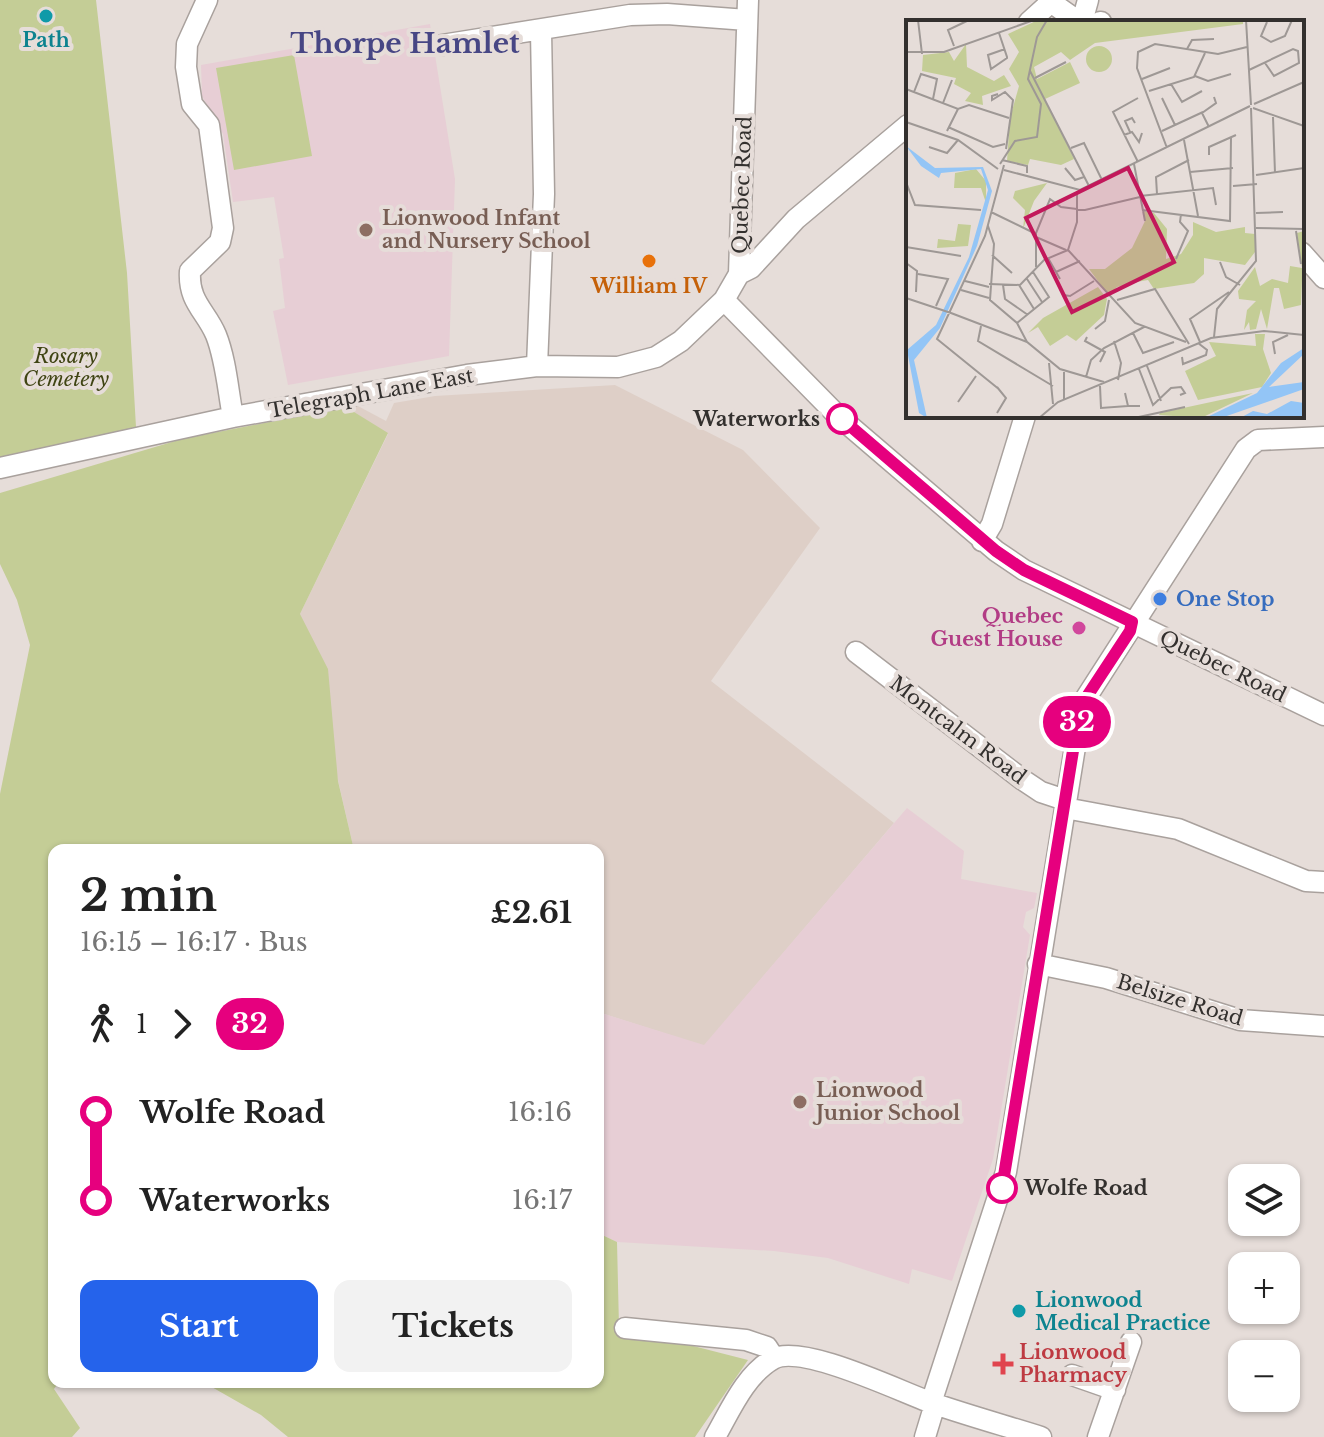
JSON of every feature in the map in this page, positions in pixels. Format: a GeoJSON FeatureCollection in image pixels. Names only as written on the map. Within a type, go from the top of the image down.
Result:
{"type":"FeatureCollection","features":[{"type":"Feature","properties":{"kind":"street"},"geometry":{"type":"LineString","coordinates":[[207,0],[187,44],[186,67],[192,104],[209,125],[223,228],[220,242],[190,271],[189,284],[199,312],[214,331],[220,348],[233,417]]}},
{"type":"Feature","properties":{"kind":"street"},"geometry":{"type":"LineString","coordinates":[[1081,20],[1088,0]]}},
{"type":"Feature","properties":{"kind":"street"},"geometry":{"type":"LineString","coordinates":[[1031,20],[1050,1],[1077,20]]}},
{"type":"Feature","properties":{"kind":"street"},"geometry":{"type":"LineString","coordinates":[[442,45],[630,15],[747,10]]}},
{"type":"Feature","properties":{"kind":"street","name":"Quebec Road"},"geometry":{"type":"LineString","coordinates":[[747,10],[739,274],[724,300],[847,424],[982,541],[1024,570],[1324,715]]}},
{"type":"Feature","properties":{"kind":"street"},"geometry":{"type":"LineString","coordinates":[[537,366],[544,194],[541,31]]}},
{"type":"Feature","properties":{"kind":"street"},"geometry":{"type":"LineString","coordinates":[[739,274],[751,268],[796,219],[906,127]]}},
{"type":"Feature","properties":{"kind":"street"},"geometry":{"type":"LineString","coordinates":[[1304,255],[1324,278]]}},
{"type":"Feature","properties":{"kind":"street","name":"Telegraph Lane East"},"geometry":{"type":"LineString","coordinates":[[0,468],[233,417],[467,375],[537,366],[618,367],[656,357],[681,341],[724,300]]}},
{"type":"Feature","properties":{"kind":"street"},"geometry":{"type":"LineString","coordinates":[[982,541],[992,524],[1024,418]]}},
{"type":"Feature","properties":{"kind":"street"},"geometry":{"type":"LineString","coordinates":[[925,1437],[1006,1172],[1082,704],[1246,449],[1258,440],[1324,437]]}},
{"type":"Feature","properties":{"kind":"street","name":"Montcalm Road"},"geometry":{"type":"LineString","coordinates":[[856,652],[1023,780],[1065,804],[1178,829],[1306,881],[1324,882]]}},
{"type":"Feature","properties":{"kind":"street","name":"Belsize Road"},"geometry":{"type":"LineString","coordinates":[[1038,964],[1106,978],[1240,1020],[1324,1026]]}},
{"type":"Feature","properties":{"kind":"street"},"geometry":{"type":"LineString","coordinates":[[625,1328],[746,1340],[767,1347],[774,1358]]}},
{"type":"Feature","properties":{"kind":"street"},"geometry":{"type":"LineString","coordinates":[[1098,1437],[1131,1342]]}},
{"type":"Feature","properties":{"kind":"street"},"geometry":{"type":"LineString","coordinates":[[715,1437],[753,1376],[774,1358],[795,1356],[933,1404],[1041,1437]]}},
{"type":"Feature","properties":{"kind":"street"},"geometry":{"type":"LineString","coordinates":[[1072,1375],[1115,1390]]}},
{"type":"Feature","properties":{"kind":"shaded area","name":"Lionwood Infant and Nursery School"},"geometry":{"type":"Polygon","coordinates":[[[430,24],[455,179],[449,356],[288,385],[273,311],[285,308],[279,259],[284,258],[274,197],[233,202],[223,134],[202,96],[201,65],[430,24]]]}},
{"type":"Feature","properties":{"kind":"shaded area","name":"Waterworks"},"geometry":{"type":"Polygon","coordinates":[[[615,385],[743,450],[820,528],[711,681],[894,823],[704,1046],[604,1014],[604,844],[353,844],[300,614],[388,434],[346,407],[356,405],[386,421],[394,403],[435,396],[615,385]]]}},
{"type":"Feature","properties":{"kind":"shaded area","name":"Lionwood Junior School"},"geometry":{"type":"Polygon","coordinates":[[[907,808],[964,851],[961,879],[1037,893],[1034,908],[1026,912],[1023,927],[1030,935],[993,1159],[952,1281],[912,1269],[909,1284],[828,1258],[774,1251],[617,1242],[604,1236],[604,1014],[704,1045],[907,808]]]}},
{"type":"Feature","properties":{"kind":"green space","name":"Rosary Cemetery"},"geometry":{"type":"Polygon","coordinates":[[[0,0],[96,0],[127,273],[136,427],[0,459],[0,0]]]}},
{"type":"Feature","properties":{"kind":"green space"},"geometry":{"type":"Polygon","coordinates":[[[294,55],[312,156],[234,170],[216,68],[294,55]]]}},
{"type":"Feature","properties":{"kind":"green space"},"geometry":{"type":"Polygon","coordinates":[[[346,407],[388,433],[300,614],[328,669],[338,781],[353,844],[48,844],[48,1388],[55,1388],[80,1428],[72,1437],[0,1437],[0,794],[30,645],[17,600],[0,564],[0,493],[182,439],[346,407]]]}},
{"type":"Feature","properties":{"kind":"green space"},"geometry":{"type":"Polygon","coordinates":[[[604,1236],[617,1242],[619,1327],[748,1360],[695,1437],[288,1437],[261,1415],[214,1388],[604,1388],[604,1236]]]}},
{"type":"Feature","properties":{"kind":"bus line","name":"32"},"geometry":{"type":"LineString","coordinates":[[842,419],[996,551],[1024,570],[1132,622],[1130,631],[1082,704],[1078,720],[1002,1188]]}},
{"type":"Feature","properties":{"kind":"place","name":"Path"},"geometry":{"type":"Point","coordinates":[46,16]}},
{"type":"Feature","properties":{"kind":"place","name":"Lionwood Infant and Nursery School"},"geometry":{"type":"Point","coordinates":[366,230]}},
{"type":"Feature","properties":{"kind":"place","name":"William IV"},"geometry":{"type":"Point","coordinates":[649,261]}},
{"type":"Feature","properties":{"kind":"place","name":"Waterworks"},"geometry":{"type":"Point","coordinates":[842,419]}},
{"type":"Feature","properties":{"kind":"place","name":"One Stop"},"geometry":{"type":"Point","coordinates":[1160,599]}},
{"type":"Feature","properties":{"kind":"place","name":"Quebec Guest House"},"geometry":{"type":"Point","coordinates":[1079,628]}},
{"type":"Feature","properties":{"kind":"place","name":"Lionwood Junior School"},"geometry":{"type":"Point","coordinates":[800,1102]}},
{"type":"Feature","properties":{"kind":"place","name":"Wolfe Road"},"geometry":{"type":"Point","coordinates":[1002,1188]}},
{"type":"Feature","properties":{"kind":"place","name":"Lionwood Medical Practice"},"geometry":{"type":"Point","coordinates":[1019,1311]}},
{"type":"Feature","properties":{"kind":"place","name":"Lionwood Pharmacy"},"geometry":{"type":"Point","coordinates":[1003,1364]}},
{"type":"Feature","properties":{"kind":"district","name":"Thorpe Hamlet"},"geometry":{"type":"Point","coordinates":[405,43]}}]}
